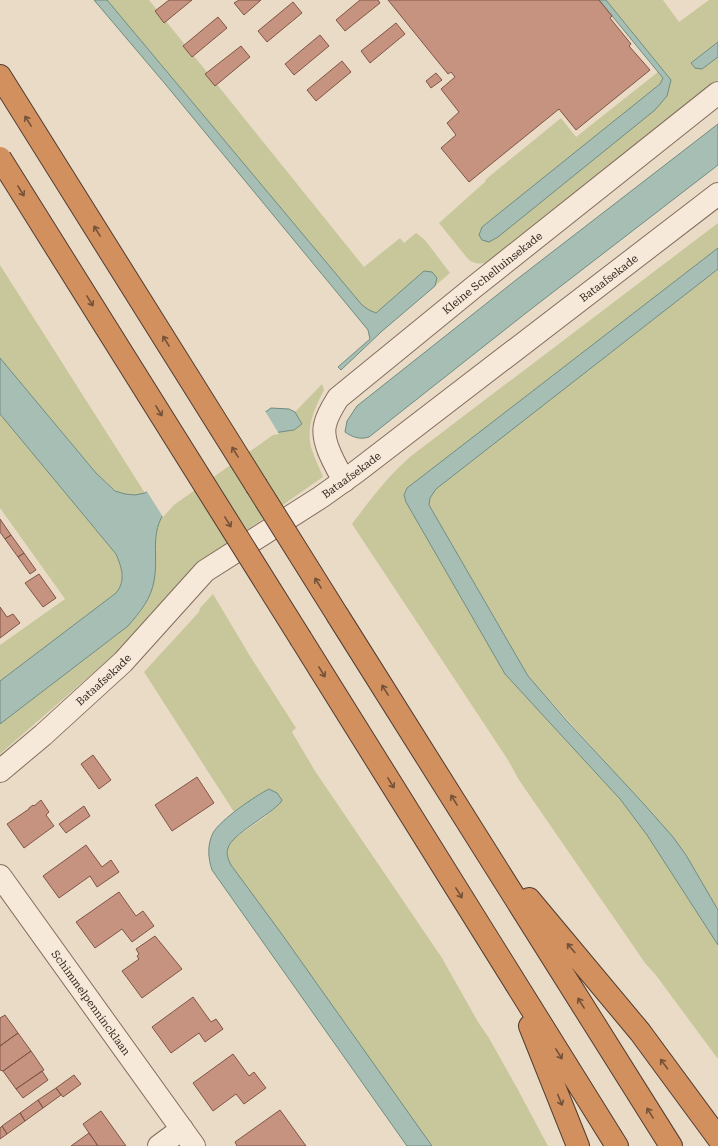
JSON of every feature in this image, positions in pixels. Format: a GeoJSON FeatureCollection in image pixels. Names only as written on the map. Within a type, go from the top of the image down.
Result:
{"type":"FeatureCollection","features":[{"type":"Feature","properties":{"kind":"highway"},"geometry":{"type":"LineString","coordinates":[[0,76],[671,1146]]}},
{"type":"Feature","properties":{"kind":"highway"},"geometry":{"type":"LineString","coordinates":[[0,158],[617,1146]]}},
{"type":"Feature","properties":{"kind":"highway"},"geometry":{"type":"LineString","coordinates":[[474,833],[640,1032],[718,1138]]}},
{"type":"Feature","properties":{"kind":"highway"},"geometry":{"type":"LineString","coordinates":[[509,973],[578,1146]]}},
{"type":"Feature","properties":{"kind":"street","name":"Kleine Schelluinsekade"},"geometry":{"type":"LineString","coordinates":[[344,481],[332,459],[326,440],[324,426],[330,411],[338,398],[480,282],[718,92]]}},
{"type":"Feature","properties":{"kind":"street","name":"Bataafsekade"},"geometry":{"type":"LineString","coordinates":[[0,771],[43,735],[123,662],[206,571],[344,481],[718,194]]}},
{"type":"Feature","properties":{"kind":"street","name":"Schimmelpennincklaan"},"geometry":{"type":"LineString","coordinates":[[0,876],[188,1138],[159,1146]]}},
{"type":"Feature","properties":{"kind":"green space"},"geometry":{"type":"Polygon","coordinates":[[[107,0],[149,0],[364,267],[400,238],[404,243],[416,233],[425,240],[450,273],[435,286],[437,278],[424,271],[376,313],[362,305],[107,0]]]}},
{"type":"Feature","properties":{"kind":"green space"},"geometry":{"type":"Polygon","coordinates":[[[606,0],[663,0],[679,22],[709,0],[718,0],[718,42],[691,63],[702,69],[718,57],[718,80],[490,262],[481,264],[473,262],[468,259],[439,223],[486,181],[485,180],[561,118],[576,137],[658,72],[663,78],[660,84],[482,227],[479,235],[671,80],[606,0]]]}},
{"type":"Feature","properties":{"kind":"green space"},"geometry":{"type":"Polygon","coordinates":[[[718,223],[718,248],[407,488],[404,494],[406,502],[505,674],[620,799],[647,835],[718,945],[718,1059],[655,974],[645,963],[519,780],[508,760],[352,524],[387,480],[411,456],[718,223]]]}},
{"type":"Feature","properties":{"kind":"green space"},"geometry":{"type":"Polygon","coordinates":[[[0,265],[145,493],[135,495],[116,491],[96,473],[0,358],[0,265]]]}},
{"type":"Feature","properties":{"kind":"green space"},"geometry":{"type":"Polygon","coordinates":[[[718,269],[718,910],[686,855],[673,837],[528,676],[429,505],[430,498],[436,489],[718,269]]]}},
{"type":"Feature","properties":{"kind":"green space"},"geometry":{"type":"Polygon","coordinates":[[[322,384],[324,390],[312,417],[310,439],[311,447],[323,477],[195,566],[116,653],[0,754],[0,724],[128,626],[140,612],[146,603],[154,581],[156,530],[158,521],[166,510],[273,433],[294,430],[302,424],[295,412],[322,384]]]}},
{"type":"Feature","properties":{"kind":"green space"},"geometry":{"type":"Polygon","coordinates":[[[0,414],[116,554],[120,564],[122,579],[116,593],[0,681],[0,645],[65,599],[0,508],[0,414]]]}},
{"type":"Feature","properties":{"kind":"green space"},"geometry":{"type":"Polygon","coordinates":[[[213,594],[296,728],[292,732],[315,771],[442,958],[478,1022],[489,1038],[548,1146],[432,1146],[231,865],[227,857],[228,848],[231,841],[265,817],[281,802],[269,789],[234,812],[144,672],[199,612],[200,608],[213,594]]]}},
{"type":"Feature","properties":{"kind":"shaded area"},"geometry":{"type":"Polygon","coordinates":[[[94,0],[107,0],[362,305],[376,313],[424,271],[432,272],[437,278],[435,286],[381,332],[341,370],[338,367],[370,339],[368,330],[94,0]]]}},
{"type":"Feature","properties":{"kind":"shaded area"},"geometry":{"type":"Polygon","coordinates":[[[599,0],[606,0],[671,80],[667,96],[655,110],[498,237],[489,242],[482,240],[479,235],[482,227],[660,84],[663,78],[599,0]]]}},
{"type":"Feature","properties":{"kind":"shaded area"},"geometry":{"type":"Polygon","coordinates":[[[718,42],[718,57],[702,69],[695,68],[691,63],[718,42]]]}},
{"type":"Feature","properties":{"kind":"shaded area"},"geometry":{"type":"Polygon","coordinates":[[[718,124],[718,165],[526,313],[369,437],[356,438],[345,432],[347,421],[357,406],[516,280],[718,124]]]}},
{"type":"Feature","properties":{"kind":"shaded area"},"geometry":{"type":"Polygon","coordinates":[[[718,248],[718,269],[436,489],[430,498],[429,505],[528,676],[673,837],[686,855],[718,910],[718,945],[647,835],[620,799],[505,674],[406,502],[404,495],[407,488],[718,248]]]}},
{"type":"Feature","properties":{"kind":"shaded area"},"geometry":{"type":"Polygon","coordinates":[[[0,358],[96,473],[115,491],[125,494],[135,495],[145,493],[206,454],[271,408],[289,409],[295,412],[302,424],[294,430],[273,433],[166,510],[161,519],[156,536],[153,588],[137,616],[128,626],[0,724],[0,681],[116,593],[121,584],[122,574],[116,554],[0,414],[0,358]]]}},
{"type":"Feature","properties":{"kind":"shaded area"},"geometry":{"type":"Polygon","coordinates":[[[269,789],[277,793],[282,800],[281,802],[236,837],[228,848],[227,852],[230,863],[432,1146],[407,1146],[212,870],[209,852],[213,833],[230,815],[269,789]]]}},
{"type":"Feature","properties":{"kind":"pier"},"geometry":{"type":"Polygon","coordinates":[[[265,411],[279,434],[273,435],[174,505],[163,517],[146,490],[265,411]]]}},
{"type":"Feature","properties":{"kind":"building"},"geometry":{"type":"Polygon","coordinates":[[[169,0],[192,0],[164,23],[155,11],[169,0]]]}},
{"type":"Feature","properties":{"kind":"building"},"geometry":{"type":"Polygon","coordinates":[[[239,0],[261,0],[244,15],[234,3],[239,0]]]}},
{"type":"Feature","properties":{"kind":"building"},"geometry":{"type":"Polygon","coordinates":[[[360,0],[378,0],[380,3],[345,31],[336,20],[360,0]]]}},
{"type":"Feature","properties":{"kind":"building"},"geometry":{"type":"Polygon","coordinates":[[[388,0],[599,0],[612,16],[610,18],[631,44],[629,46],[650,70],[576,130],[559,109],[469,182],[441,148],[456,135],[447,123],[459,112],[441,89],[455,77],[451,72],[448,74],[388,0]]]}},
{"type":"Feature","properties":{"kind":"building"},"geometry":{"type":"Polygon","coordinates":[[[293,2],[302,13],[267,42],[258,31],[293,2]]]}},
{"type":"Feature","properties":{"kind":"building"},"geometry":{"type":"Polygon","coordinates":[[[218,17],[227,28],[192,57],[183,46],[218,17]]]}},
{"type":"Feature","properties":{"kind":"building"},"geometry":{"type":"Polygon","coordinates":[[[396,23],[405,34],[370,63],[361,51],[396,23]]]}},
{"type":"Feature","properties":{"kind":"building"},"geometry":{"type":"Polygon","coordinates":[[[320,35],[329,46],[294,75],[285,64],[320,35]]]}},
{"type":"Feature","properties":{"kind":"building"},"geometry":{"type":"Polygon","coordinates":[[[241,46],[250,57],[215,86],[205,74],[241,46]]]}},
{"type":"Feature","properties":{"kind":"building"},"geometry":{"type":"Polygon","coordinates":[[[342,61],[351,72],[316,101],[307,90],[342,61]]]}},
{"type":"Feature","properties":{"kind":"building"},"geometry":{"type":"Polygon","coordinates":[[[436,73],[442,80],[431,88],[426,81],[436,73]]]}},
{"type":"Feature","properties":{"kind":"building"},"geometry":{"type":"Polygon","coordinates":[[[0,519],[11,535],[5,539],[0,532],[0,519]]]}},
{"type":"Feature","properties":{"kind":"building"},"geometry":{"type":"Polygon","coordinates":[[[11,535],[24,553],[18,557],[5,539],[11,535]]]}},
{"type":"Feature","properties":{"kind":"building"},"geometry":{"type":"Polygon","coordinates":[[[24,553],[36,570],[30,574],[18,557],[24,553]]]}},
{"type":"Feature","properties":{"kind":"building"},"geometry":{"type":"Polygon","coordinates":[[[39,574],[56,598],[43,607],[25,583],[39,574]]]}},
{"type":"Feature","properties":{"kind":"building"},"geometry":{"type":"Polygon","coordinates":[[[0,607],[7,617],[13,614],[20,623],[0,638],[0,607]]]}},
{"type":"Feature","properties":{"kind":"building"},"geometry":{"type":"Polygon","coordinates":[[[93,755],[111,780],[99,789],[81,764],[93,755]]]}},
{"type":"Feature","properties":{"kind":"building"},"geometry":{"type":"Polygon","coordinates":[[[197,777],[214,803],[172,831],[155,805],[197,777]]]}},
{"type":"Feature","properties":{"kind":"building"},"geometry":{"type":"Polygon","coordinates":[[[41,800],[49,812],[46,815],[54,826],[24,848],[7,824],[41,800]]]}},
{"type":"Feature","properties":{"kind":"building"},"geometry":{"type":"Polygon","coordinates":[[[84,806],[90,816],[66,833],[59,824],[84,806]]]}},
{"type":"Feature","properties":{"kind":"building"},"geometry":{"type":"Polygon","coordinates":[[[86,845],[102,867],[111,860],[119,872],[97,887],[90,876],[59,898],[43,876],[86,845]]]}},
{"type":"Feature","properties":{"kind":"building"},"geometry":{"type":"Polygon","coordinates":[[[119,892],[136,916],[143,911],[154,926],[132,942],[122,929],[95,948],[76,922],[119,892]]]}},
{"type":"Feature","properties":{"kind":"building"},"geometry":{"type":"Polygon","coordinates":[[[155,936],[182,969],[142,998],[122,971],[139,959],[137,956],[139,954],[136,949],[155,936]]]}},
{"type":"Feature","properties":{"kind":"building"},"geometry":{"type":"Polygon","coordinates":[[[193,997],[211,1022],[216,1019],[223,1029],[205,1042],[199,1033],[171,1053],[152,1027],[193,997]]]}},
{"type":"Feature","properties":{"kind":"building"},"geometry":{"type":"Polygon","coordinates":[[[5,1015],[18,1033],[0,1046],[0,1018],[5,1015]]]}},
{"type":"Feature","properties":{"kind":"building"},"geometry":{"type":"Polygon","coordinates":[[[18,1033],[31,1051],[3,1071],[0,1070],[0,1046],[18,1033]]]}},
{"type":"Feature","properties":{"kind":"building"},"geometry":{"type":"Polygon","coordinates":[[[31,1051],[44,1070],[16,1089],[3,1071],[31,1051]]]}},
{"type":"Feature","properties":{"kind":"building"},"geometry":{"type":"Polygon","coordinates":[[[233,1054],[249,1076],[254,1072],[266,1088],[244,1104],[236,1094],[213,1111],[193,1083],[233,1054]]]}},
{"type":"Feature","properties":{"kind":"building"},"geometry":{"type":"Polygon","coordinates":[[[42,1071],[48,1080],[23,1098],[16,1089],[42,1071]]]}},
{"type":"Feature","properties":{"kind":"building"},"geometry":{"type":"Polygon","coordinates":[[[74,1075],[81,1084],[63,1097],[56,1088],[74,1075]]]}},
{"type":"Feature","properties":{"kind":"building"},"geometry":{"type":"Polygon","coordinates":[[[56,1088],[61,1095],[43,1108],[38,1100],[56,1088]]]}},
{"type":"Feature","properties":{"kind":"building"},"geometry":{"type":"Polygon","coordinates":[[[38,1100],[43,1108],[25,1121],[20,1113],[38,1100]]]}},
{"type":"Feature","properties":{"kind":"building"},"geometry":{"type":"Polygon","coordinates":[[[280,1110],[306,1146],[237,1146],[235,1142],[280,1110]]]}},
{"type":"Feature","properties":{"kind":"building"},"geometry":{"type":"Polygon","coordinates":[[[101,1111],[126,1146],[98,1146],[83,1124],[101,1111]]]}},
{"type":"Feature","properties":{"kind":"building"},"geometry":{"type":"Polygon","coordinates":[[[20,1113],[25,1121],[7,1134],[2,1126],[20,1113]]]}},
{"type":"Feature","properties":{"kind":"building"},"geometry":{"type":"Polygon","coordinates":[[[2,1126],[7,1134],[0,1139],[0,1128],[2,1126]]]}},
{"type":"Feature","properties":{"kind":"building"},"geometry":{"type":"Polygon","coordinates":[[[89,1133],[98,1146],[71,1146],[89,1133]]]}}]}
